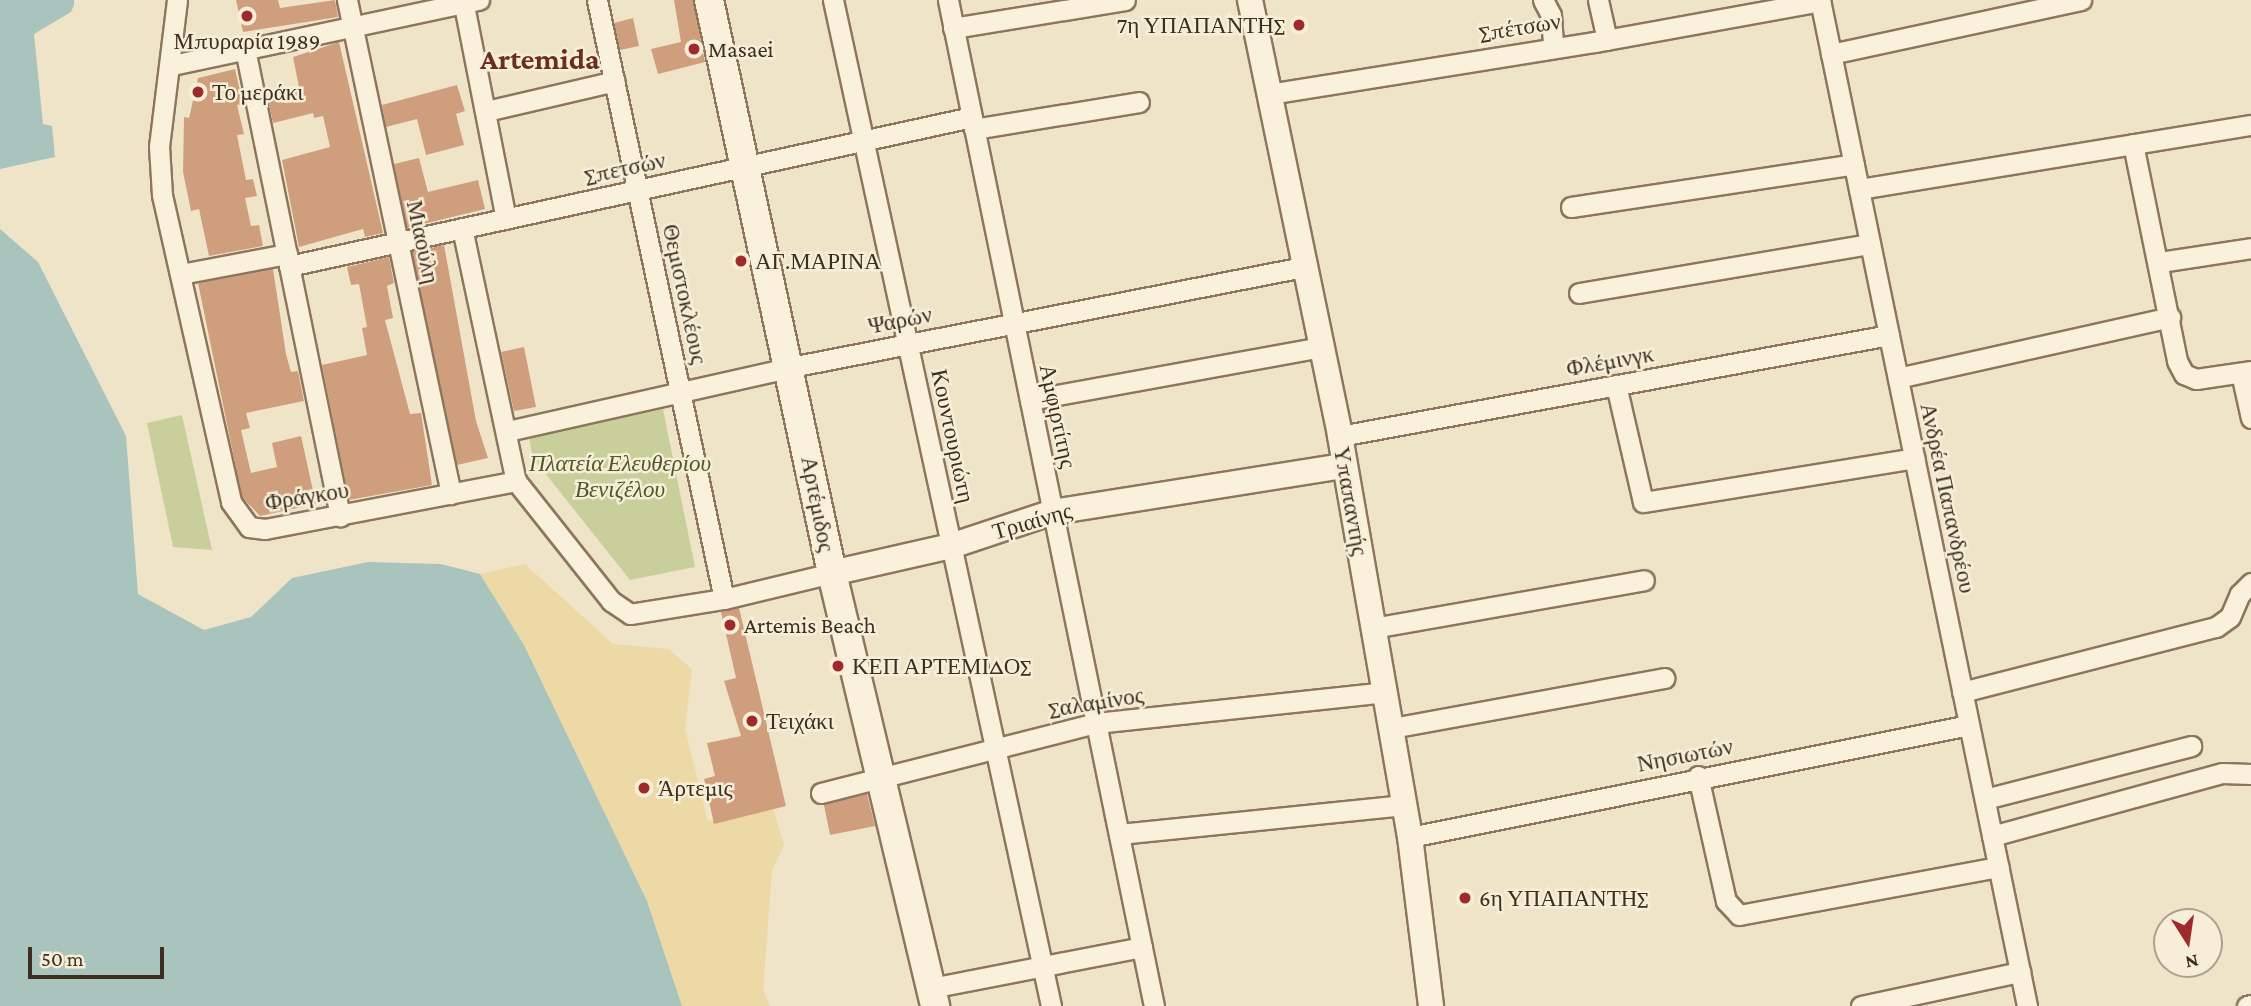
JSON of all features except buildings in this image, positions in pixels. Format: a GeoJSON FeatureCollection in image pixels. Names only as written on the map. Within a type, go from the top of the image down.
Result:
{"type":"FeatureCollection","features":[{"type":"Feature","properties":{"kind":"main road","name":"Αρτέμιδος"},"geometry":{"type":"LineString","coordinates":[[709,0],[791,367],[832,573],[933,997]]}},
{"type":"Feature","properties":{"kind":"street","name":"Φράγκου"},"geometry":{"type":"LineString","coordinates":[[177,0],[172,65],[159,146],[162,195],[238,518],[249,527],[265,530],[516,481]]}},
{"type":"Feature","properties":{"kind":"street","name":"Μιαούλη"},"geometry":{"type":"LineString","coordinates":[[347,0],[451,494]]}},
{"type":"Feature","properties":{"kind":"street","name":"Θεμιστοκλέους"},"geometry":{"type":"LineString","coordinates":[[597,0],[724,599]]}},
{"type":"Feature","properties":{"kind":"street","name":"Κουντουριώτη"},"geometry":{"type":"LineString","coordinates":[[833,0],[1051,1006]]}},
{"type":"Feature","properties":{"kind":"street","name":"Αμφιρτίτης"},"geometry":{"type":"LineString","coordinates":[[948,0],[1154,1006]]}},
{"type":"Feature","properties":{"kind":"street"},"geometry":{"type":"LineString","coordinates":[[954,28],[1089,3],[1125,0]]}},
{"type":"Feature","properties":{"kind":"street","name":"Υπαπαντής"},"geometry":{"type":"LineString","coordinates":[[1250,0],[1340,436],[1405,805],[1432,1006]]}},
{"type":"Feature","properties":{"kind":"street"},"geometry":{"type":"LineString","coordinates":[[1543,0],[1550,15],[1553,46]]}},
{"type":"Feature","properties":{"kind":"street"},"geometry":{"type":"LineString","coordinates":[[1598,0],[1607,40]]}},
{"type":"Feature","properties":{"kind":"street","name":"Σπέτσων"},"geometry":{"type":"LineString","coordinates":[[1269,94],[1553,46],[1607,40],[1820,0]]}},
{"type":"Feature","properties":{"kind":"street","name":"Ανδρέα Παπανδρέου"},"geometry":{"type":"LineString","coordinates":[[1820,0],[2027,1006]]}},
{"type":"Feature","properties":{"kind":"street"},"geometry":{"type":"LineString","coordinates":[[1831,54],[2081,0]]}},
{"type":"Feature","properties":{"kind":"street"},"geometry":{"type":"LineString","coordinates":[[172,65],[468,1],[506,219]]}},
{"type":"Feature","properties":{"kind":"street"},"geometry":{"type":"LineString","coordinates":[[245,49],[340,516]]}},
{"type":"Feature","properties":{"kind":"street"},"geometry":{"type":"LineString","coordinates":[[486,111],[615,81]]}},
{"type":"Feature","properties":{"kind":"street","name":"Σπετσών"},"geometry":{"type":"LineString","coordinates":[[181,274],[398,242],[864,140],[973,122],[1139,102]]}},
{"type":"Feature","properties":{"kind":"street"},"geometry":{"type":"LineString","coordinates":[[1859,189],[2251,125]]}},
{"type":"Feature","properties":{"kind":"street"},"geometry":{"type":"LineString","coordinates":[[2133,144],[2184,374],[2196,379],[2246,372],[2251,418]]}},
{"type":"Feature","properties":{"kind":"street"},"geometry":{"type":"LineString","coordinates":[[1571,207],[1853,164]]}},
{"type":"Feature","properties":{"kind":"street"},"geometry":{"type":"LineString","coordinates":[[462,228],[508,431],[516,481],[617,608],[640,615],[724,599]]}},
{"type":"Feature","properties":{"kind":"street"},"geometry":{"type":"LineString","coordinates":[[1579,293],[1870,244]]}},
{"type":"Feature","properties":{"kind":"street"},"geometry":{"type":"LineString","coordinates":[[2160,262],[2251,248]]}},
{"type":"Feature","properties":{"kind":"street","name":"Ψαρών"},"geometry":{"type":"LineString","coordinates":[[508,431],[791,367],[1303,267]]}},
{"type":"Feature","properties":{"kind":"street"},"geometry":{"type":"LineString","coordinates":[[1898,378],[2170,317]]}},
{"type":"Feature","properties":{"kind":"street","name":"Φλέμινγκ"},"geometry":{"type":"LineString","coordinates":[[1340,436],[1889,335]]}},
{"type":"Feature","properties":{"kind":"street"},"geometry":{"type":"LineString","coordinates":[[1030,400],[1322,347]]}},
{"type":"Feature","properties":{"kind":"street"},"geometry":{"type":"LineString","coordinates":[[1616,385],[1643,502],[1914,457]]}},
{"type":"Feature","properties":{"kind":"street","name":"Τριαίνης"},"geometry":{"type":"LineString","coordinates":[[724,599],[951,546],[1053,512],[1344,466]]}},
{"type":"Feature","properties":{"kind":"street"},"geometry":{"type":"LineString","coordinates":[[1373,628],[1644,580]]}},
{"type":"Feature","properties":{"kind":"street"},"geometry":{"type":"LineString","coordinates":[[1962,692],[2216,627],[2230,617],[2240,594],[2251,583]]}},
{"type":"Feature","properties":{"kind":"street"},"geometry":{"type":"LineString","coordinates":[[1392,728],[1664,678]]}},
{"type":"Feature","properties":{"kind":"street","name":"Σαλαμίνος"},"geometry":{"type":"LineString","coordinates":[[821,793],[880,780],[994,746],[1096,723],[1385,692]]}},
{"type":"Feature","properties":{"kind":"street","name":"Νησιωτών"},"geometry":{"type":"LineString","coordinates":[[1410,837],[1698,776],[1969,725]]}},
{"type":"Feature","properties":{"kind":"street"},"geometry":{"type":"LineString","coordinates":[[1984,799],[2191,746]]}},
{"type":"Feature","properties":{"kind":"street"},"geometry":{"type":"LineString","coordinates":[[1992,836],[2222,773],[2251,774]]}},
{"type":"Feature","properties":{"kind":"street"},"geometry":{"type":"LineString","coordinates":[[1698,776],[1726,901],[1739,915],[1999,867]]}},
{"type":"Feature","properties":{"kind":"street"},"geometry":{"type":"LineString","coordinates":[[1119,834],[1405,805]]}},
{"type":"Feature","properties":{"kind":"street"},"geometry":{"type":"LineString","coordinates":[[933,997],[1042,966],[1142,947]]}},
{"type":"Feature","properties":{"kind":"street"},"geometry":{"type":"LineString","coordinates":[[1861,1006],[2020,972]]}},
{"type":"Feature","properties":{"kind":"green space","name":"Πλατεία Ελευθερίου Βενιζέλου"},"geometry":{"type":"Polygon","coordinates":[[[663,409],[695,567],[630,580],[533,458],[529,438],[663,409]]]}},
{"type":"Feature","properties":{"kind":"green space"},"geometry":{"type":"Polygon","coordinates":[[[182,415],[212,550],[173,547],[147,423],[182,415]]]}},
{"type":"Feature","properties":{"kind":"sand","name":"Άρτεμις"},"geometry":{"type":"Polygon","coordinates":[[[525,564],[613,644],[668,649],[692,669],[685,729],[708,821],[773,808],[784,845],[772,871],[763,990],[770,1006],[682,1006],[647,901],[524,645],[480,574],[525,564]]]}},
{"type":"Feature","properties":{"kind":"water"},"geometry":{"type":"Polygon","coordinates":[[[0,0],[74,0],[74,5],[71,12],[34,34],[43,124],[52,126],[55,157],[0,169],[0,0]]]}},
{"type":"Feature","properties":{"kind":"water"},"geometry":{"type":"Polygon","coordinates":[[[0,229],[38,262],[126,436],[138,594],[204,630],[251,617],[292,578],[368,562],[441,564],[480,574],[524,645],[647,901],[682,1006],[0,1006],[0,229]]]}},
{"type":"Feature","properties":{"kind":"place","name":"Μπυραρία 1989"},"geometry":{"type":"Point","coordinates":[247,16]}},
{"type":"Feature","properties":{"kind":"place","name":"7η ΥΠΑΠΑΝΤΗΣ"},"geometry":{"type":"Point","coordinates":[1299,25]}},
{"type":"Feature","properties":{"kind":"place","name":"Masaei"},"geometry":{"type":"Point","coordinates":[694,49]}},
{"type":"Feature","properties":{"kind":"place","name":"Το μεράκι"},"geometry":{"type":"Point","coordinates":[198,92]}},
{"type":"Feature","properties":{"kind":"place","name":"ΑΓ.ΜΑΡΙΝΑ"},"geometry":{"type":"Point","coordinates":[741,261]}},
{"type":"Feature","properties":{"kind":"place","name":"Artemis Beach"},"geometry":{"type":"Point","coordinates":[730,625]}},
{"type":"Feature","properties":{"kind":"place","name":"ΚΕΠ ΑΡΤΕΜΙΔΟΣ"},"geometry":{"type":"Point","coordinates":[838,666]}},
{"type":"Feature","properties":{"kind":"place","name":"Τειχάκι"},"geometry":{"type":"Point","coordinates":[752,721]}},
{"type":"Feature","properties":{"kind":"place","name":"Άρτεμις"},"geometry":{"type":"Point","coordinates":[644,788]}},
{"type":"Feature","properties":{"kind":"place","name":"6η ΥΠΑΠΑΝΤΗΣ"},"geometry":{"type":"Point","coordinates":[1465,898]}},
{"type":"Feature","properties":{"kind":"district","name":"Artemida"},"geometry":{"type":"Point","coordinates":[540,59]}}]}
